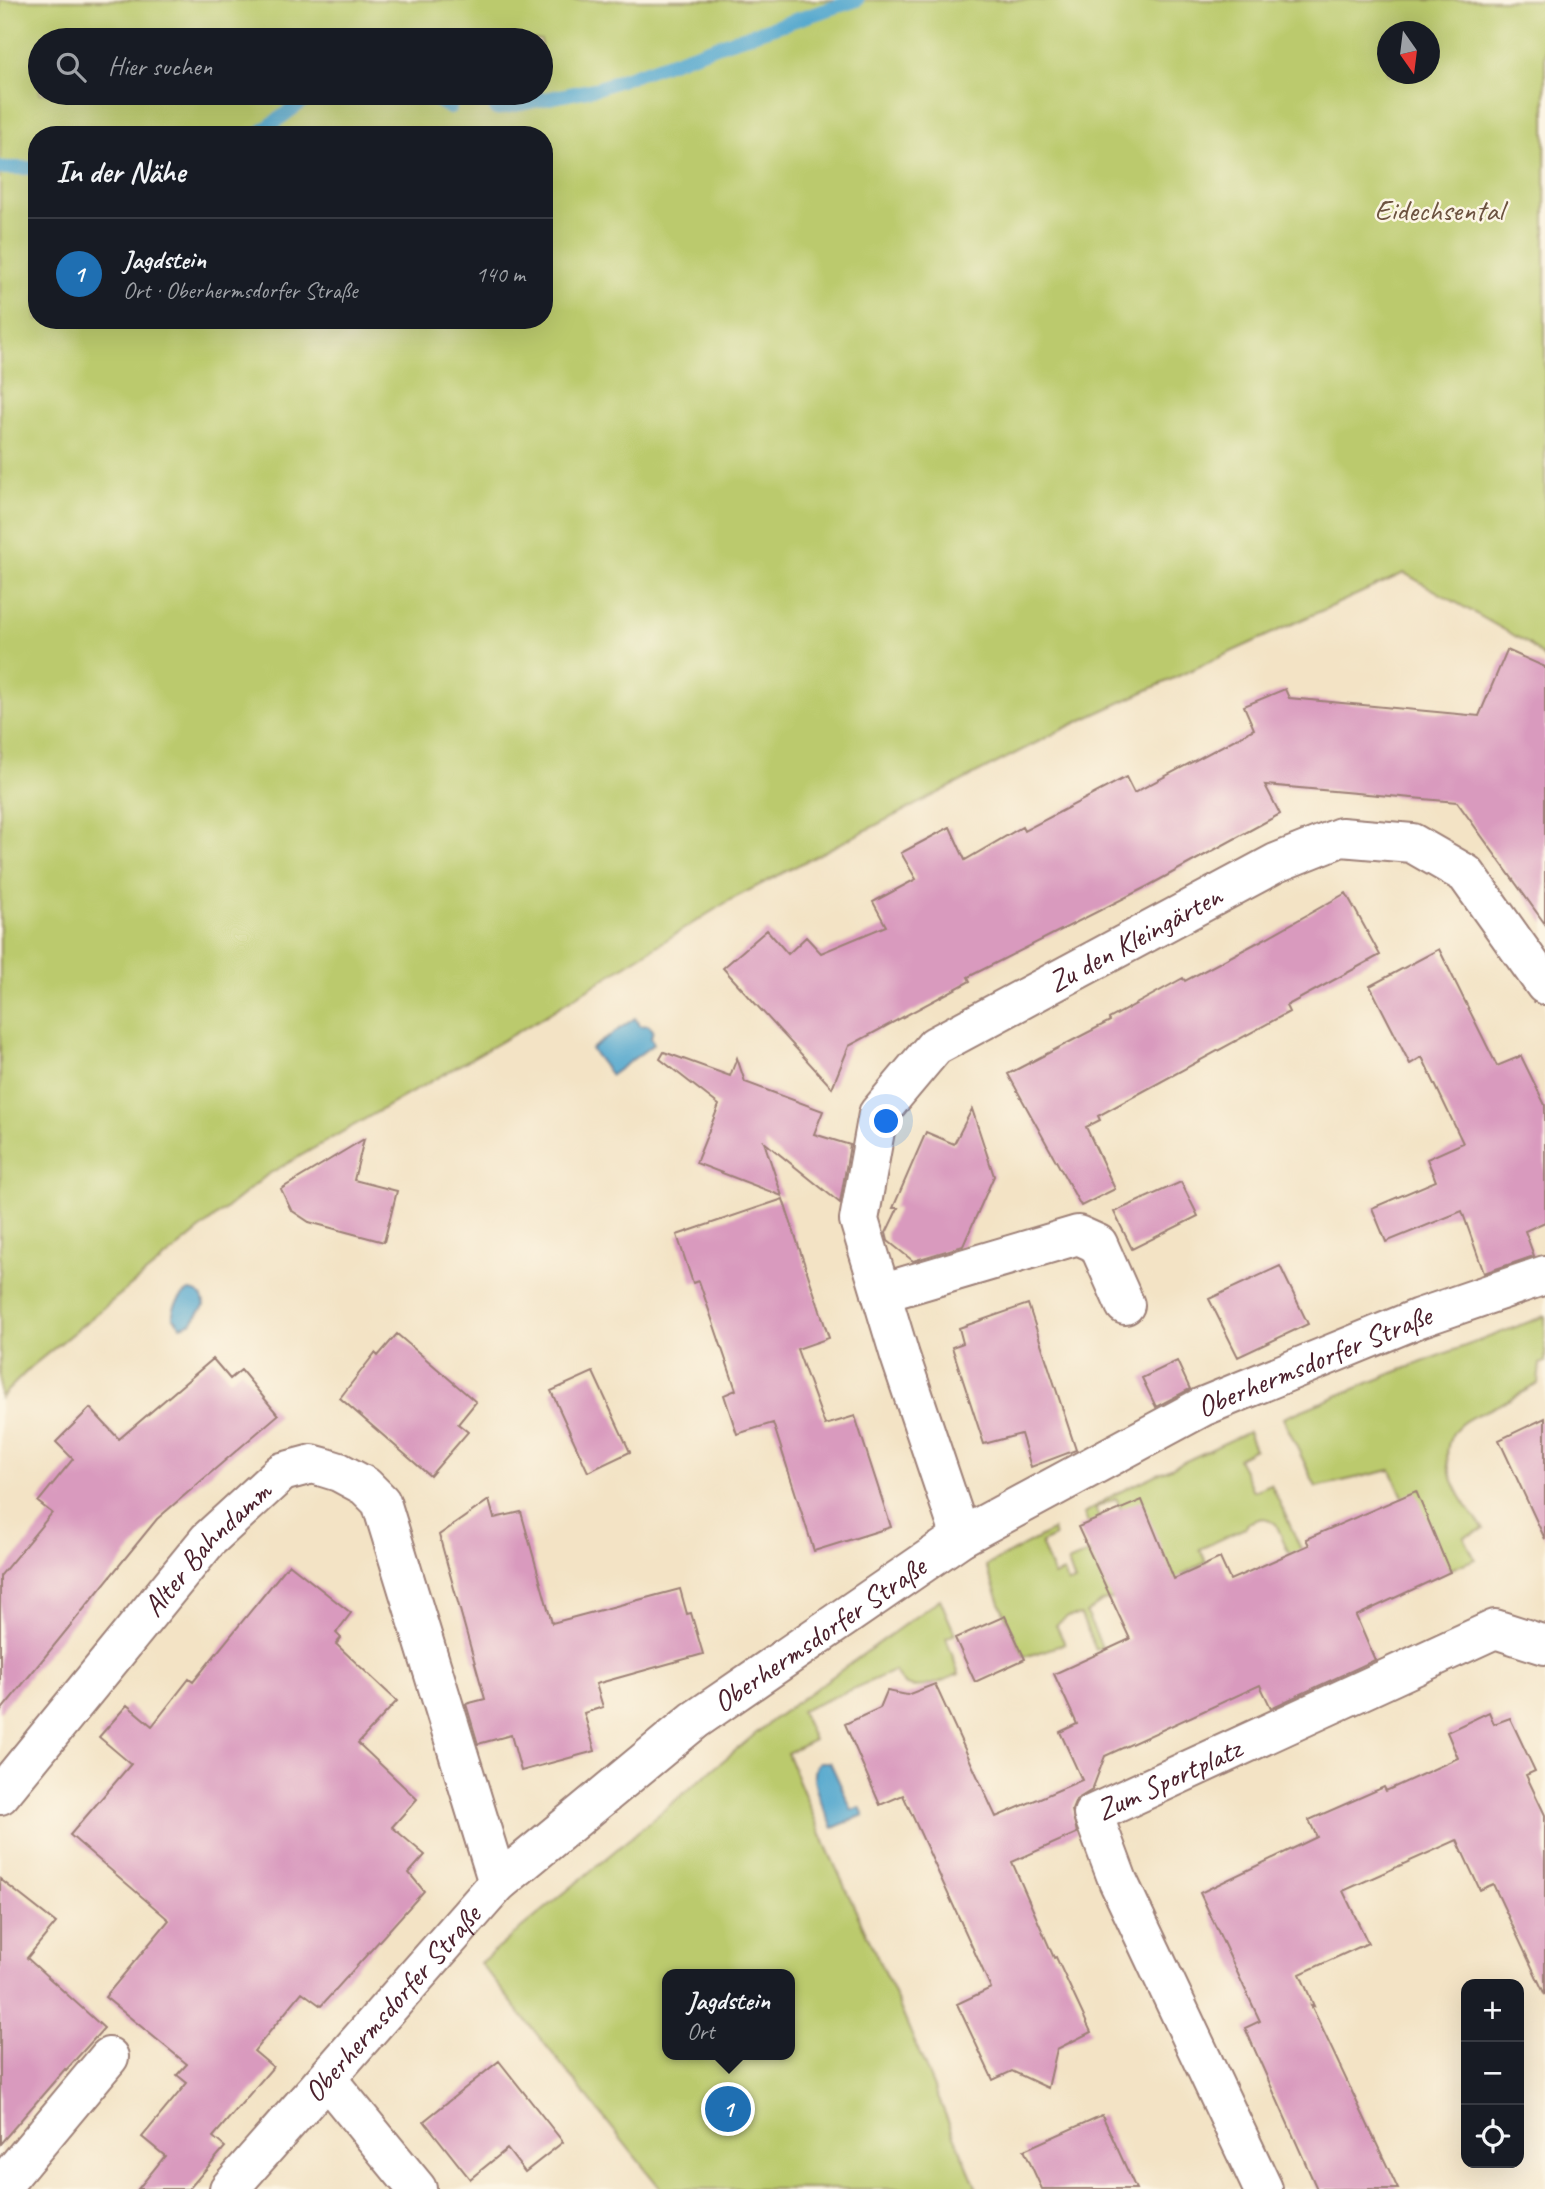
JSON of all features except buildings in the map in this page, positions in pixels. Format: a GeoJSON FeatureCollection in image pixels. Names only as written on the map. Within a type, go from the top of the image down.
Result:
{"type":"FeatureCollection","features":[{"type":"Feature","properties":{"kind":"street","name":"Zu den Kleingärten"},"geometry":{"type":"LineString","coordinates":[[961,1537],[859,1220],[878,1114],[935,1045],[1276,863],[1341,837],[1412,844],[1466,874],[1545,985]]}},
{"type":"Feature","properties":{"kind":"street"},"geometry":{"type":"LineString","coordinates":[[881,1293],[1078,1235],[1098,1244],[1125,1305]]}},
{"type":"Feature","properties":{"kind":"street","name":"Oberhermsdorfer Straße"},"geometry":{"type":"LineString","coordinates":[[229,2189],[498,1883],[695,1720],[961,1537],[1202,1407],[1419,1318],[1545,1275]]}},
{"type":"Feature","properties":{"kind":"street","name":"Alter Bahndamm"},"geometry":{"type":"LineString","coordinates":[[0,1795],[208,1540],[282,1472],[312,1464],[339,1472],[365,1486],[381,1502],[498,1883]]}},
{"type":"Feature","properties":{"kind":"street","name":"Zum Sportplatz"},"geometry":{"type":"LineString","coordinates":[[1263,2189],[1118,1881],[1093,1814],[1495,1629],[1545,1644]]}},
{"type":"Feature","properties":{"kind":"street"},"geometry":{"type":"LineString","coordinates":[[0,2188],[109,2057]]}},
{"type":"Feature","properties":{"kind":"street"},"geometry":{"type":"LineString","coordinates":[[327,2079],[417,2189]]}},
{"type":"Feature","properties":{"kind":"green space","name":"Eidechsental"},"geometry":{"type":"Polygon","coordinates":[[[0,0],[1545,0],[1545,659],[1529,644],[1404,573],[1069,726],[730,900],[540,1019],[267,1175],[31,1367],[0,1398],[0,0]]]}},
{"type":"Feature","properties":{"kind":"green space"},"geometry":{"type":"Polygon","coordinates":[[[1545,1316],[1545,1362],[1540,1364],[1538,1384],[1461,1424],[1452,1436],[1448,1449],[1448,1463],[1458,1492],[1484,1529],[1464,1537],[1475,1559],[1449,1570],[1403,1497],[1391,1470],[1316,1487],[1283,1418],[1545,1316]]]}},
{"type":"Feature","properties":{"kind":"green space"},"geometry":{"type":"Polygon","coordinates":[[[1248,1432],[1255,1449],[1238,1458],[1253,1491],[1271,1484],[1342,1638],[1329,1642],[1276,1524],[1262,1518],[1200,1549],[1206,1562],[1183,1574],[1193,1596],[1117,1598],[1103,1601],[1086,1613],[1102,1647],[1096,1650],[1081,1615],[1067,1617],[1056,1625],[1065,1644],[1024,1657],[986,1566],[1053,1530],[1055,1537],[1041,1543],[1054,1576],[1064,1572],[1068,1583],[1075,1582],[1068,1562],[1098,1549],[1084,1514],[1115,1494],[1248,1432]],[[1116,1498],[1095,1508],[1113,1548],[1128,1526],[1116,1498]]]}},
{"type":"Feature","properties":{"kind":"green space"},"geometry":{"type":"Polygon","coordinates":[[[940,1599],[955,1634],[946,1638],[959,1674],[916,1687],[905,1684],[894,1671],[801,1711],[814,1740],[787,1753],[977,2189],[661,2189],[480,1963],[772,1720],[940,1599]]]}},
{"type":"Feature","properties":{"kind":"water"},"geometry":{"type":"Polygon","coordinates":[[[635,1018],[640,1026],[648,1025],[653,1030],[651,1038],[654,1044],[611,1075],[591,1049],[635,1018]]]}},
{"type":"Feature","properties":{"kind":"water"},"geometry":{"type":"Polygon","coordinates":[[[189,1291],[200,1295],[204,1306],[191,1323],[181,1326],[173,1317],[174,1309],[189,1291]]]}},
{"type":"Feature","properties":{"kind":"water"},"geometry":{"type":"Polygon","coordinates":[[[819,1762],[830,1762],[852,1810],[860,1807],[864,1815],[833,1828],[815,1785],[815,1768],[819,1762]]]}},
{"type":"Feature","properties":{"kind":"waterway"},"geometry":{"type":"LineString","coordinates":[[553,97],[598,88],[857,0]]}},
{"type":"Feature","properties":{"kind":"waterway"},"geometry":{"type":"LineString","coordinates":[[269,126],[298,105]]}},
{"type":"Feature","properties":{"kind":"waterway"},"geometry":{"type":"LineString","coordinates":[[445,105],[450,108]]}},
{"type":"Feature","properties":{"kind":"waterway"},"geometry":{"type":"LineString","coordinates":[[496,109],[515,105]]}},
{"type":"Feature","properties":{"kind":"waterway"},"geometry":{"type":"LineString","coordinates":[[0,168],[28,168]]}},
{"type":"Feature","properties":{"kind":"place","name":"Jagdstein"},"geometry":{"type":"Point","coordinates":[728,2109]}}]}
